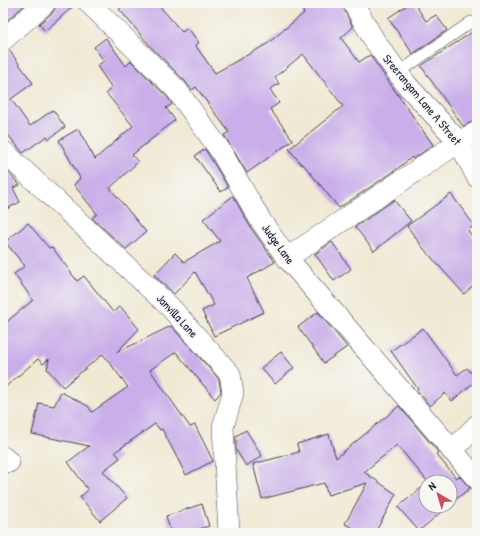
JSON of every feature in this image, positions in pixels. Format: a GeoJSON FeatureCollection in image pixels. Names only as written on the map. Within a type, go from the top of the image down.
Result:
{"type":"FeatureCollection","features":[{"type":"Feature","properties":{"kind":"street"},"geometry":{"type":"LineString","coordinates":[[3,40],[45,3]]}},
{"type":"Feature","properties":{"kind":"street","name":"Judge Lane"},"geometry":{"type":"LineString","coordinates":[[89,3],[176,89],[220,150],[262,221],[287,258],[477,479]]}},
{"type":"Feature","properties":{"kind":"street","name":"Sreerangam Lane A Street"},"geometry":{"type":"LineString","coordinates":[[353,3],[374,40],[406,84],[459,142],[477,177]]}},
{"type":"Feature","properties":{"kind":"street"},"geometry":{"type":"LineString","coordinates":[[287,258],[459,142],[477,132]]}},
{"type":"Feature","properties":{"kind":"street","name":"Janvilla Lane"},"geometry":{"type":"LineString","coordinates":[[3,150],[170,306],[230,374],[234,393],[223,427],[229,533]]}},
{"type":"Feature","properties":{"kind":"street"},"geometry":{"type":"LineString","coordinates":[[452,451],[477,426]]}},
{"type":"Feature","properties":{"kind":"lane"},"geometry":{"type":"LineString","coordinates":[[398,73],[471,22]]}},
{"type":"Feature","properties":{"kind":"building"},"geometry":{"type":"Polygon","coordinates":[[[3,3],[27,3],[3,24],[3,3]]]}},
{"type":"Feature","properties":{"kind":"building"},"geometry":{"type":"Polygon","coordinates":[[[57,3],[77,3],[45,31],[39,24],[53,12],[57,3]]]}},
{"type":"Feature","properties":{"kind":"building"},"geometry":{"type":"Polygon","coordinates":[[[127,3],[157,3],[182,32],[188,28],[199,43],[195,45],[215,73],[267,44],[304,13],[302,10],[312,3],[341,3],[353,27],[341,38],[359,62],[370,55],[433,145],[413,159],[412,157],[393,172],[339,208],[289,149],[343,106],[303,54],[275,77],[279,84],[270,89],[279,103],[270,109],[293,140],[247,173],[224,135],[229,132],[196,87],[192,90],[150,46],[119,9],[127,3]]]}},
{"type":"Feature","properties":{"kind":"building"},"geometry":{"type":"Polygon","coordinates":[[[410,3],[414,3],[426,21],[436,15],[447,30],[413,54],[388,18],[410,3]]]}},
{"type":"Feature","properties":{"kind":"building"},"geometry":{"type":"Polygon","coordinates":[[[477,29],[477,120],[463,126],[421,66],[477,29]]]}},
{"type":"Feature","properties":{"kind":"building"},"geometry":{"type":"Polygon","coordinates":[[[106,38],[126,66],[131,61],[167,97],[172,104],[166,108],[175,120],[132,155],[138,162],[110,188],[146,232],[126,249],[92,218],[97,214],[74,185],[80,178],[59,140],[78,129],[95,159],[133,126],[106,93],[112,88],[97,66],[104,61],[94,47],[106,38]]]}},
{"type":"Feature","properties":{"kind":"building"},"geometry":{"type":"Polygon","coordinates":[[[9,50],[33,83],[11,99],[30,126],[53,110],[65,127],[49,139],[47,136],[23,153],[3,129],[3,52],[9,50]]]}},
{"type":"Feature","properties":{"kind":"building"},"geometry":{"type":"Polygon","coordinates":[[[205,149],[228,187],[221,192],[195,156],[205,149]]]}},
{"type":"Feature","properties":{"kind":"building"},"geometry":{"type":"Polygon","coordinates":[[[3,167],[20,185],[13,188],[20,202],[3,211],[3,167]]]}},
{"type":"Feature","properties":{"kind":"building"},"geometry":{"type":"Polygon","coordinates":[[[451,194],[474,225],[468,231],[477,242],[477,282],[464,294],[424,249],[407,226],[451,194]]]}},
{"type":"Feature","properties":{"kind":"building"},"geometry":{"type":"Polygon","coordinates":[[[233,196],[251,228],[275,262],[247,278],[264,312],[214,336],[202,311],[214,305],[195,272],[174,294],[154,275],[175,253],[184,262],[220,241],[203,219],[233,196]]]}},
{"type":"Feature","properties":{"kind":"building"},"geometry":{"type":"Polygon","coordinates":[[[394,200],[411,221],[374,251],[355,227],[394,200]]]}},
{"type":"Feature","properties":{"kind":"building"},"geometry":{"type":"Polygon","coordinates":[[[28,223],[49,248],[52,247],[77,281],[84,276],[113,312],[120,306],[139,329],[116,353],[171,326],[219,379],[221,392],[215,399],[176,352],[150,370],[190,427],[195,425],[213,461],[186,475],[162,429],[160,430],[155,424],[115,452],[120,458],[103,471],[127,498],[100,521],[80,497],[88,490],[68,462],[89,446],[32,434],[39,403],[54,406],[61,392],[88,406],[92,412],[128,387],[103,354],[63,387],[47,369],[49,359],[43,364],[38,359],[3,389],[3,325],[33,300],[14,274],[25,266],[5,242],[28,223]]]}},
{"type":"Feature","properties":{"kind":"building"},"geometry":{"type":"Polygon","coordinates":[[[332,242],[351,269],[334,281],[315,254],[332,242]]]}},
{"type":"Feature","properties":{"kind":"building"},"geometry":{"type":"Polygon","coordinates":[[[318,312],[347,347],[324,363],[298,327],[318,312]]]}},
{"type":"Feature","properties":{"kind":"building"},"geometry":{"type":"Polygon","coordinates":[[[423,328],[457,375],[467,368],[477,380],[452,401],[445,393],[430,406],[417,390],[418,389],[391,351],[423,328]]]}},
{"type":"Feature","properties":{"kind":"building"},"geometry":{"type":"Polygon","coordinates":[[[281,352],[294,368],[275,384],[261,368],[281,352]]]}},
{"type":"Feature","properties":{"kind":"building"},"geometry":{"type":"Polygon","coordinates":[[[399,406],[438,452],[436,454],[453,474],[421,474],[397,445],[364,472],[396,494],[375,533],[363,533],[345,524],[367,483],[328,495],[324,483],[262,499],[253,464],[299,452],[297,444],[329,434],[336,458],[399,406]]]}},
{"type":"Feature","properties":{"kind":"building"},"geometry":{"type":"Polygon","coordinates":[[[246,430],[262,456],[246,466],[236,450],[236,436],[246,430]]]}},
{"type":"Feature","properties":{"kind":"building"},"geometry":{"type":"Polygon","coordinates":[[[459,476],[470,488],[458,498],[458,477],[459,476]]]}},
{"type":"Feature","properties":{"kind":"building"},"geometry":{"type":"Polygon","coordinates":[[[418,491],[418,514],[439,514],[419,531],[398,507],[418,491]]]}},
{"type":"Feature","properties":{"kind":"building"},"geometry":{"type":"Polygon","coordinates":[[[202,504],[209,526],[186,533],[171,533],[166,516],[202,504]]]}}]}
